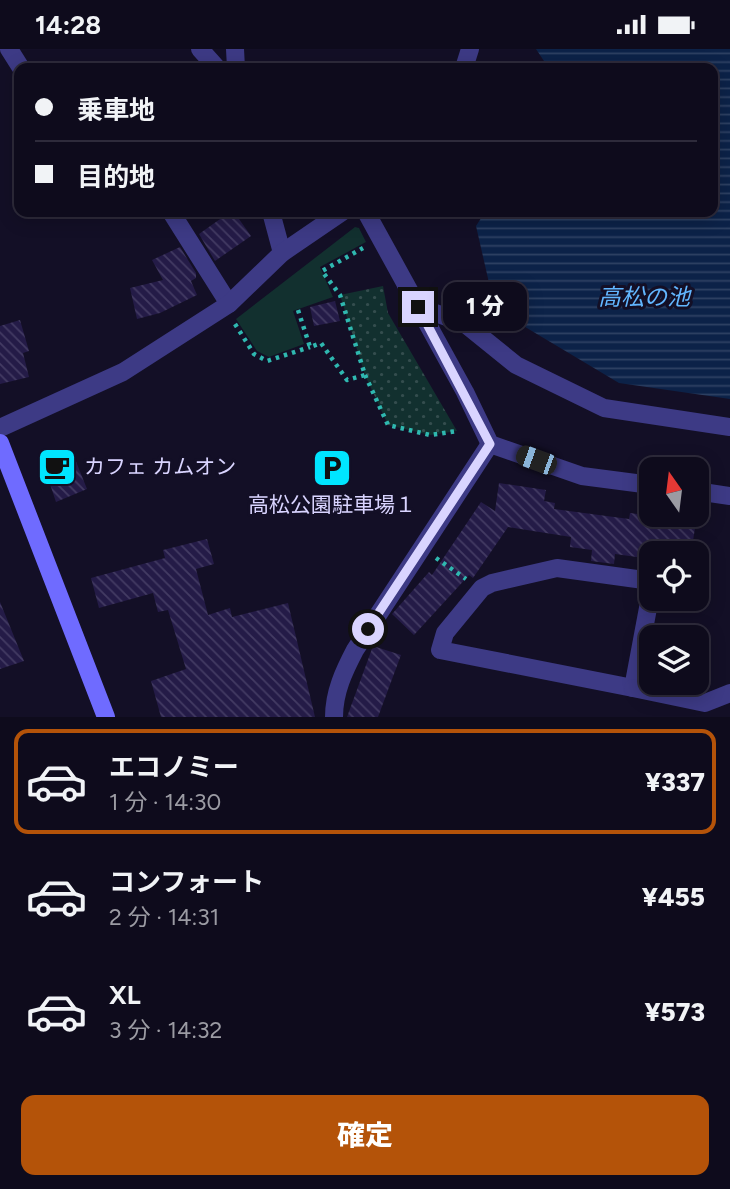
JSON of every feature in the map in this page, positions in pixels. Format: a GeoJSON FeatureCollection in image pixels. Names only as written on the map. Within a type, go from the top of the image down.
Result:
{"type":"FeatureCollection","features":[{"type":"Feature","properties":{"kind":"street"},"geometry":{"type":"LineString","coordinates":[[200,49],[213,63]]}},
{"type":"Feature","properties":{"kind":"street"},"geometry":{"type":"LineString","coordinates":[[174,217],[229,304]]}},
{"type":"Feature","properties":{"kind":"street"},"geometry":{"type":"LineString","coordinates":[[272,217],[282,253]]}},
{"type":"Feature","properties":{"kind":"street"},"geometry":{"type":"LineString","coordinates":[[0,428],[123,372],[229,304],[282,253],[335,217]]}},
{"type":"Feature","properties":{"kind":"street"},"geometry":{"type":"LineString","coordinates":[[369,217],[490,444],[582,476],[639,483]]}},
{"type":"Feature","properties":{"kind":"street"},"geometry":{"type":"LineString","coordinates":[[418,307],[464,323],[516,365],[604,408],[730,427]]}},
{"type":"Feature","properties":{"kind":"street"},"geometry":{"type":"LineString","coordinates":[[0,443],[101,715]]}},
{"type":"Feature","properties":{"kind":"street"},"geometry":{"type":"LineString","coordinates":[[334,716],[334,702],[342,675],[355,650],[490,444]]}},
{"type":"Feature","properties":{"kind":"street"},"geometry":{"type":"LineString","coordinates":[[709,493],[730,496]]}},
{"type":"Feature","properties":{"kind":"street"},"geometry":{"type":"LineString","coordinates":[[639,579],[557,568],[492,583],[482,588],[445,633],[440,650],[633,688],[703,710],[730,692]]}},
{"type":"Feature","properties":{"kind":"street"},"geometry":{"type":"LineString","coordinates":[[633,688],[647,611]]}},
{"type":"Feature","properties":{"kind":"path"},"geometry":{"type":"LineString","coordinates":[[380,238],[322,271],[340,295],[366,375],[388,425],[430,435],[457,431]]}},
{"type":"Feature","properties":{"kind":"path"},"geometry":{"type":"LineString","coordinates":[[298,310],[310,347]]}},
{"type":"Feature","properties":{"kind":"path"},"geometry":{"type":"LineString","coordinates":[[235,324],[254,354],[267,361],[321,343],[346,380],[366,375]]}},
{"type":"Feature","properties":{"kind":"green space"},"geometry":{"type":"Polygon","coordinates":[[[355,227],[359,228],[366,242],[320,267],[333,297],[293,311],[304,344],[269,357],[257,351],[236,319],[355,227]]]}},
{"type":"Feature","properties":{"kind":"green space"},"geometry":{"type":"Polygon","coordinates":[[[383,286],[388,313],[457,431],[430,435],[388,425],[365,375],[340,295],[383,286]]]}},
{"type":"Feature","properties":{"kind":"water","name":"高松の池"},"geometry":{"type":"Polygon","coordinates":[[[536,49],[730,49],[730,399],[619,383],[495,309],[476,226],[482,217],[718,217],[718,63],[545,63],[536,49]]]}},
{"type":"Feature","properties":{"kind":"building"},"geometry":{"type":"Polygon","coordinates":[[[223,217],[238,217],[251,236],[215,261],[199,234],[223,217]]]}},
{"type":"Feature","properties":{"kind":"building"},"geometry":{"type":"Polygon","coordinates":[[[180,247],[196,273],[196,278],[191,281],[197,295],[160,313],[137,319],[130,288],[163,280],[152,260],[180,247]]]}},
{"type":"Feature","properties":{"kind":"building"},"geometry":{"type":"Polygon","coordinates":[[[335,301],[340,321],[314,326],[310,307],[335,301]]]}},
{"type":"Feature","properties":{"kind":"building"},"geometry":{"type":"Polygon","coordinates":[[[20,320],[29,351],[23,353],[29,377],[0,384],[0,326],[20,320]]]}},
{"type":"Feature","properties":{"kind":"building"},"geometry":{"type":"Polygon","coordinates":[[[61,453],[65,463],[75,459],[87,489],[56,502],[42,460],[61,453]]]}},
{"type":"Feature","properties":{"kind":"building"},"geometry":{"type":"Polygon","coordinates":[[[499,483],[546,490],[544,501],[555,503],[554,509],[629,519],[630,513],[639,514],[639,527],[695,527],[693,541],[639,541],[639,557],[615,554],[614,564],[591,561],[592,550],[570,547],[571,537],[508,527],[473,578],[469,575],[414,635],[392,614],[429,572],[432,575],[481,502],[495,511],[499,483]]]}},
{"type":"Feature","properties":{"kind":"building"},"geometry":{"type":"Polygon","coordinates":[[[207,539],[214,564],[196,569],[208,615],[230,608],[232,617],[288,603],[315,717],[161,717],[151,681],[186,669],[168,610],[158,612],[153,593],[99,608],[91,578],[165,558],[163,550],[207,539]]]}},
{"type":"Feature","properties":{"kind":"building"},"geometry":{"type":"Polygon","coordinates":[[[0,602],[24,661],[0,669],[0,602]]]}},
{"type":"Feature","properties":{"kind":"building"},"geometry":{"type":"Polygon","coordinates":[[[373,646],[401,655],[378,717],[347,717],[373,646]]]}},
{"type":"Feature","properties":{"kind":"place","name":"カフェ カムオン"},"geometry":{"type":"Point","coordinates":[57,467]}},
{"type":"Feature","properties":{"kind":"place","name":"高松公園駐車場１"},"geometry":{"type":"Point","coordinates":[332,468]}},
{"type":"Feature","properties":{"kind":"route"},"geometry":{"type":"LineString","coordinates":[[368,629],[490,444],[466,392],[418,307]]}}]}
